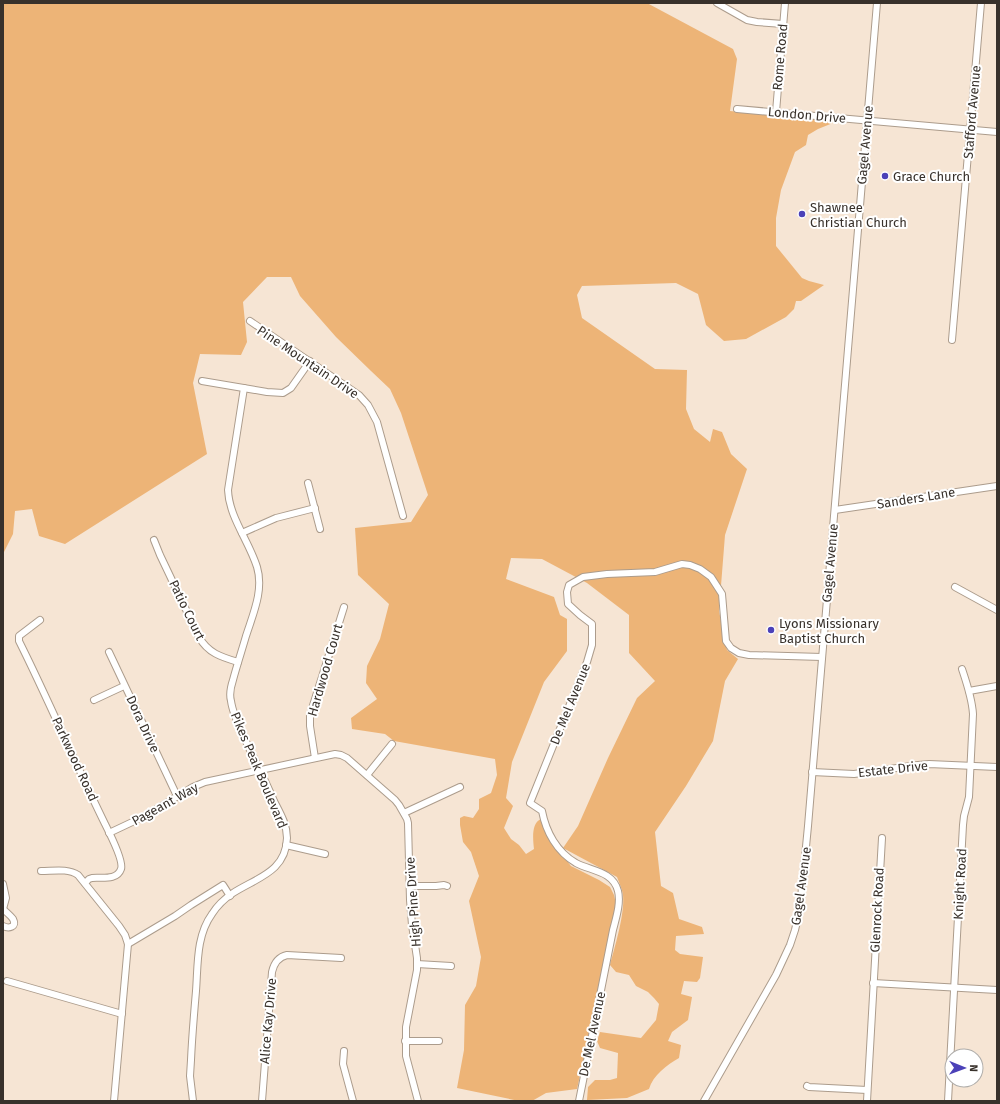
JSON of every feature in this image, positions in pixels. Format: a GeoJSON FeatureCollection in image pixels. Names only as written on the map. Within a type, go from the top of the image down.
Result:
{"type":"FeatureCollection","features":[{"type":"Feature","properties":{"kind":"street"},"geometry":{"type":"LineString","coordinates":[[717,3],[747,20],[783,24]]}},
{"type":"Feature","properties":{"kind":"street","name":"Rome Road"},"geometry":{"type":"LineString","coordinates":[[776,112],[785,3]]}},
{"type":"Feature","properties":{"kind":"street","name":"Gagel Avenue"},"geometry":{"type":"LineString","coordinates":[[704,1101],[776,975],[793,937],[801,901],[877,3]]}},
{"type":"Feature","properties":{"kind":"street","name":"Stafford Avenue"},"geometry":{"type":"LineString","coordinates":[[952,340],[981,3]]}},
{"type":"Feature","properties":{"kind":"street","name":"London Drive"},"geometry":{"type":"LineString","coordinates":[[737,108],[997,132]]}},
{"type":"Feature","properties":{"kind":"street","name":"Pine Mountain Drive"},"geometry":{"type":"LineString","coordinates":[[250,321],[359,395],[372,410],[379,429],[403,516]]}},
{"type":"Feature","properties":{"kind":"street"},"geometry":{"type":"LineString","coordinates":[[202,381],[283,393],[291,388],[310,361]]}},
{"type":"Feature","properties":{"kind":"street","name":"Pikes Peak Boulevard"},"geometry":{"type":"LineString","coordinates":[[193,1101],[190,1076],[198,956],[201,937],[211,915],[219,904],[275,868],[282,858],[286,845],[286,826],[236,719],[231,700],[231,689],[256,606],[259,587],[257,568],[229,502],[228,490],[244,388]]}},
{"type":"Feature","properties":{"kind":"street"},"geometry":{"type":"LineString","coordinates":[[308,483],[320,529]]}},
{"type":"Feature","properties":{"kind":"street","name":"Sanders Lane"},"geometry":{"type":"LineString","coordinates":[[834,510],[997,486]]}},
{"type":"Feature","properties":{"kind":"street"},"geometry":{"type":"LineString","coordinates":[[242,533],[276,518],[315,508]]}},
{"type":"Feature","properties":{"kind":"street","name":"Patio Court"},"geometry":{"type":"LineString","coordinates":[[154,540],[204,646],[211,652],[238,662]]}},
{"type":"Feature","properties":{"kind":"street","name":"De Mel Avenue"},"geometry":{"type":"LineString","coordinates":[[579,1101],[614,930],[618,894],[614,882],[607,875],[576,862],[558,848],[549,834],[542,811],[530,803],[587,662],[592,645],[592,624],[568,604],[567,592],[569,585],[584,577],[607,574],[655,572],[682,564],[690,565],[700,569],[711,577],[722,594],[726,641],[731,648],[739,653],[749,655],[822,657]]}},
{"type":"Feature","properties":{"kind":"street"},"geometry":{"type":"LineString","coordinates":[[955,587],[997,610]]}},
{"type":"Feature","properties":{"kind":"street","name":"Hardwood Court"},"geometry":{"type":"LineString","coordinates":[[315,758],[310,726],[310,715],[344,607]]}},
{"type":"Feature","properties":{"kind":"street","name":"Parkwood Road"},"geometry":{"type":"LineString","coordinates":[[40,620],[19,636],[19,641],[122,863],[121,870],[117,875],[113,877],[92,878],[85,883]]}},
{"type":"Feature","properties":{"kind":"street","name":"Dora Drive"},"geometry":{"type":"LineString","coordinates":[[109,652],[177,796]]}},
{"type":"Feature","properties":{"kind":"street","name":"Knight Road"},"geometry":{"type":"LineString","coordinates":[[948,1101],[964,816],[969,797],[973,714],[969,691],[962,669]]}},
{"type":"Feature","properties":{"kind":"street"},"geometry":{"type":"LineString","coordinates":[[94,700],[124,686]]}},
{"type":"Feature","properties":{"kind":"street"},"geometry":{"type":"LineString","coordinates":[[969,691],[997,686]]}},
{"type":"Feature","properties":{"kind":"street"},"geometry":{"type":"LineString","coordinates":[[367,775],[392,744]]}},
{"type":"Feature","properties":{"kind":"street","name":"High Pine Drive"},"geometry":{"type":"LineString","coordinates":[[315,758],[335,754],[347,758],[400,805],[407,819],[412,925],[417,958],[417,970],[406,1027],[405,1041],[406,1056],[418,1101]]}},
{"type":"Feature","properties":{"kind":"street","name":"Pageant Way"},"geometry":{"type":"LineString","coordinates":[[109,833],[145,816],[193,787],[206,782],[315,758]]}},
{"type":"Feature","properties":{"kind":"street","name":"Estate Drive"},"geometry":{"type":"LineString","coordinates":[[812,772],[854,774],[918,765],[997,767]]}},
{"type":"Feature","properties":{"kind":"street"},"geometry":{"type":"LineString","coordinates":[[404,813],[460,787]]}},
{"type":"Feature","properties":{"kind":"street","name":"Glenrock Road"},"geometry":{"type":"LineString","coordinates":[[866,1101],[882,838]]}},
{"type":"Feature","properties":{"kind":"street"},"geometry":{"type":"LineString","coordinates":[[286,845],[325,854]]}},
{"type":"Feature","properties":{"kind":"street"},"geometry":{"type":"LineString","coordinates":[[41,871],[74,872],[85,883],[119,926],[125,935],[128,944],[114,1101]]}},
{"type":"Feature","properties":{"kind":"street"},"geometry":{"type":"LineString","coordinates":[[3,884],[6,898],[3,909],[14,922],[13,926],[10,928],[3,926]]}},
{"type":"Feature","properties":{"kind":"street"},"geometry":{"type":"LineString","coordinates":[[128,944],[222,886],[230,896]]}},
{"type":"Feature","properties":{"kind":"street"},"geometry":{"type":"LineString","coordinates":[[410,886],[447,886]]}},
{"type":"Feature","properties":{"kind":"street","name":"Alice Kay Drive"},"geometry":{"type":"LineString","coordinates":[[262,1101],[272,972],[275,963],[281,957],[287,955],[340,958]]}},
{"type":"Feature","properties":{"kind":"street"},"geometry":{"type":"LineString","coordinates":[[417,964],[451,966]]}},
{"type":"Feature","properties":{"kind":"street"},"geometry":{"type":"LineString","coordinates":[[7,981],[122,1014]]}},
{"type":"Feature","properties":{"kind":"street"},"geometry":{"type":"LineString","coordinates":[[873,983],[997,990]]}},
{"type":"Feature","properties":{"kind":"street"},"geometry":{"type":"LineString","coordinates":[[405,1041],[439,1041]]}},
{"type":"Feature","properties":{"kind":"street"},"geometry":{"type":"LineString","coordinates":[[344,1051],[343,1064],[353,1101]]}},
{"type":"Feature","properties":{"kind":"street"},"geometry":{"type":"LineString","coordinates":[[807,1086],[867,1090]]}},
{"type":"Feature","properties":{"kind":"shaded area"},"geometry":{"type":"Polygon","coordinates":[[[3,3],[647,3],[733,49],[737,59],[730,111],[811,119],[833,119],[833,123],[808,135],[806,145],[795,152],[781,190],[776,218],[776,246],[802,278],[824,285],[801,301],[796,301],[794,309],[786,317],[746,339],[724,341],[706,325],[698,294],[676,283],[582,286],[577,295],[582,318],[655,369],[687,370],[686,409],[694,429],[710,442],[713,429],[722,432],[731,454],[747,469],[725,535],[719,611],[727,650],[738,659],[725,681],[713,741],[686,786],[655,832],[661,886],[673,893],[679,919],[702,927],[704,934],[676,936],[675,950],[680,954],[703,957],[700,978],[697,982],[684,981],[681,994],[692,997],[688,1020],[672,1032],[668,1041],[681,1045],[679,1058],[665,1067],[657,1075],[649,1089],[627,1098],[587,1100],[588,1087],[595,1080],[610,1080],[617,1078],[618,1053],[600,1048],[597,1041],[600,1032],[641,1038],[656,1020],[659,1004],[648,992],[636,986],[629,975],[616,972],[610,965],[623,911],[623,892],[617,877],[563,848],[578,826],[608,758],[637,698],[655,681],[629,653],[629,615],[587,583],[542,559],[511,558],[506,579],[554,597],[560,615],[567,619],[567,651],[544,682],[512,762],[506,798],[513,806],[504,828],[511,839],[519,845],[526,854],[534,849],[534,828],[541,819],[548,837],[571,866],[610,887],[616,904],[614,921],[577,1089],[546,1093],[532,1101],[519,1101],[457,1088],[464,1050],[465,1005],[476,986],[481,957],[469,901],[479,876],[471,852],[463,842],[460,818],[464,816],[473,818],[479,809],[479,799],[491,793],[497,775],[495,759],[394,741],[385,734],[352,729],[351,718],[377,699],[366,683],[367,666],[380,639],[389,604],[358,575],[355,528],[411,522],[428,495],[401,413],[390,389],[336,337],[300,296],[291,277],[267,277],[243,302],[247,342],[241,355],[200,354],[193,383],[207,454],[65,544],[39,536],[32,509],[15,511],[13,534],[3,554],[3,3]]]}},
{"type":"Feature","properties":{"kind":"place","name":"Grace Church"},"geometry":{"type":"Point","coordinates":[885,176]}},
{"type":"Feature","properties":{"kind":"place","name":"Shawnee Christian Church"},"geometry":{"type":"Point","coordinates":[802,214]}},
{"type":"Feature","properties":{"kind":"place","name":"Lyons Missionary Baptist Church"},"geometry":{"type":"Point","coordinates":[771,630]}}]}
